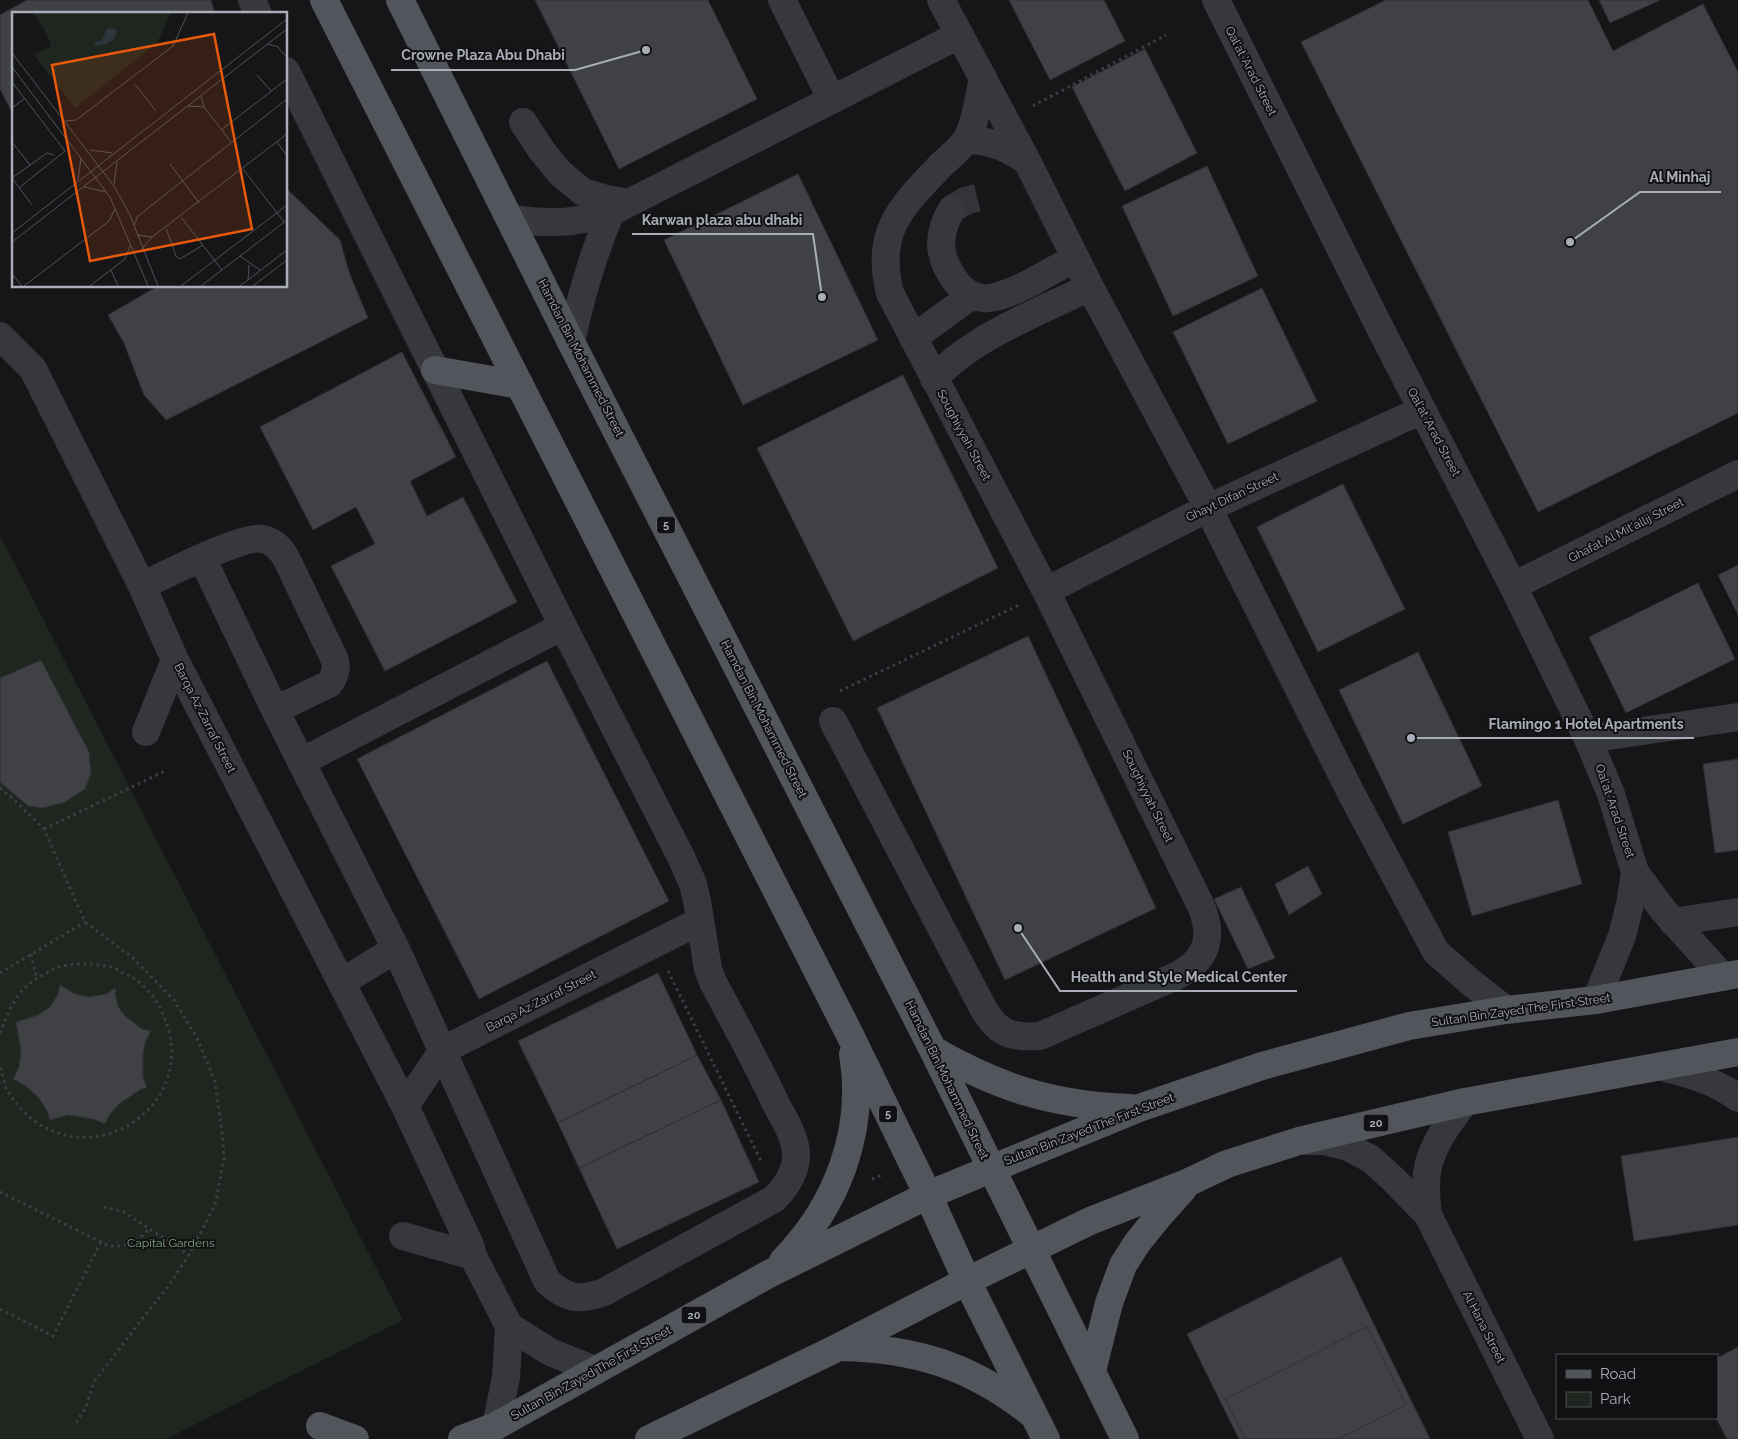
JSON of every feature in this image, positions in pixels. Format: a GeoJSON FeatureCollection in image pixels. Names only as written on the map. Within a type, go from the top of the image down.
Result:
{"type":"FeatureCollection","features":[{"type":"Feature","properties":{"kind":"main road","name":"5"},"geometry":{"type":"LineString","coordinates":[[324,0],[849,1033],[928,1195],[967,1281],[1041,1428]]}},
{"type":"Feature","properties":{"kind":"main road","name":"Hamdan Bin Mohammed Street"},"geometry":{"type":"LineString","coordinates":[[400,0],[571,342],[933,1050],[1030,1250],[1063,1311],[1125,1439]]}},
{"type":"Feature","properties":{"kind":"main road"},"geometry":{"type":"LineString","coordinates":[[435,370],[520,385]]}},
{"type":"Feature","properties":{"kind":"main road","name":"Sultan Bin Zayed The First Street"},"geometry":{"type":"LineString","coordinates":[[462,1439],[496,1426],[768,1275],[928,1195],[1139,1108],[1262,1066],[1409,1026],[1506,1010],[1596,1000],[1731,975]]}},
{"type":"Feature","properties":{"kind":"main road"},"geometry":{"type":"LineString","coordinates":[[768,1275],[797,1247],[810,1231],[830,1197],[844,1162],[853,1130],[856,1081],[849,1033]]}},
{"type":"Feature","properties":{"kind":"main road"},"geometry":{"type":"LineString","coordinates":[[933,1050],[961,1066],[1020,1091],[1070,1103],[1099,1107],[1139,1108]]}},
{"type":"Feature","properties":{"kind":"main road","name":"20"},"geometry":{"type":"LineString","coordinates":[[649,1439],[839,1347],[967,1281],[1090,1221],[1189,1182],[1227,1164],[1299,1141],[1464,1102],[1738,1052]]}},
{"type":"Feature","properties":{"kind":"main road"},"geometry":{"type":"LineString","coordinates":[[1092,1371],[1109,1302],[1123,1265],[1158,1216],[1189,1182]]}},
{"type":"Feature","properties":{"kind":"main road"},"geometry":{"type":"LineString","coordinates":[[839,1347],[902,1352],[960,1369],[987,1382],[1012,1398],[1041,1428]]}},
{"type":"Feature","properties":{"kind":"main road"},"geometry":{"type":"LineString","coordinates":[[320,1426],[355,1439]]}},
{"type":"Feature","properties":{"kind":"street"},"geometry":{"type":"LineString","coordinates":[[252,0],[257,12]]}},
{"type":"Feature","properties":{"kind":"street"},"geometry":{"type":"LineString","coordinates":[[782,0],[832,100]]}},
{"type":"Feature","properties":{"kind":"street"},"geometry":{"type":"LineString","coordinates":[[941,0],[1028,161],[1090,287],[1208,508],[1350,793],[1436,952],[1506,1010]]}},
{"type":"Feature","properties":{"kind":"street","name":"Qal'at 'Arad Street"},"geometry":{"type":"LineString","coordinates":[[1216,0],[1422,410],[1513,586],[1588,739],[1611,794],[1635,872],[1673,922],[1731,975]]}},
{"type":"Feature","properties":{"kind":"street"},"geometry":{"type":"LineString","coordinates":[[511,219],[536,223],[562,223],[587,220],[620,208],[959,35]]}},
{"type":"Feature","properties":{"kind":"street"},"geometry":{"type":"LineString","coordinates":[[202,558],[275,710],[396,949],[547,1281],[559,1292],[573,1297],[589,1297],[604,1292],[774,1199],[786,1187],[793,1172],[796,1156],[793,1139],[757,1063],[713,982],[704,952],[693,884],[288,75]]}},
{"type":"Feature","properties":{"kind":"street","name":"Soughiyyah Street"},"geometry":{"type":"LineString","coordinates":[[833,721],[983,1008],[990,1020],[1000,1030],[1013,1036],[1026,1038],[1040,1036],[1187,971],[1198,960],[1206,947],[1208,932],[1206,917],[1046,591],[890,293],[885,274],[884,254],[888,235],[896,218],[907,201],[967,140],[980,98],[983,77]]}},
{"type":"Feature","properties":{"kind":"street"},"geometry":{"type":"LineString","coordinates":[[523,122],[542,151],[560,173],[583,192],[606,199],[620,208]]}},
{"type":"Feature","properties":{"kind":"street"},"geometry":{"type":"LineString","coordinates":[[967,140],[999,145],[1028,161]]}},
{"type":"Feature","properties":{"kind":"street"},"geometry":{"type":"LineString","coordinates":[[571,342],[597,244],[620,208]]}},
{"type":"Feature","properties":{"kind":"street"},"geometry":{"type":"LineString","coordinates":[[952,209],[945,221],[941,235],[941,250],[953,278],[960,288],[972,296],[995,298],[1008,294],[1075,258]]}},
{"type":"Feature","properties":{"kind":"street"},"geometry":{"type":"LineString","coordinates":[[934,379],[945,366],[971,347],[1090,287]]}},
{"type":"Feature","properties":{"kind":"street"},"geometry":{"type":"LineString","coordinates":[[913,338],[972,296]]}},
{"type":"Feature","properties":{"kind":"street","name":"Barqa Az Zarraf Street"},"geometry":{"type":"LineString","coordinates":[[0,336],[33,369],[142,586],[175,660],[405,1106],[474,1256],[509,1326],[506,1377],[496,1426]]}},
{"type":"Feature","properties":{"kind":"street","name":"Ghayt Difan Street"},"geometry":{"type":"LineString","coordinates":[[1046,591],[1208,508],[1422,410]]}},
{"type":"Feature","properties":{"kind":"street","name":"Ghafat Al Mit'allij Street"},"geometry":{"type":"LineString","coordinates":[[1513,586],[1738,474]]}},
{"type":"Feature","properties":{"kind":"street"},"geometry":{"type":"LineString","coordinates":[[142,586],[202,558],[251,539],[260,538],[277,546],[288,560],[335,660],[336,669],[334,677],[329,684],[275,710]]}},
{"type":"Feature","properties":{"kind":"street"},"geometry":{"type":"LineString","coordinates":[[301,762],[563,626]]}},
{"type":"Feature","properties":{"kind":"street"},"geometry":{"type":"LineString","coordinates":[[146,732],[175,660]]}},
{"type":"Feature","properties":{"kind":"street"},"geometry":{"type":"LineString","coordinates":[[1588,739],[1738,717]]}},
{"type":"Feature","properties":{"kind":"street","name":"Qal'at 'Arad Street"},"geometry":{"type":"LineString","coordinates":[[1596,1000],[1622,936],[1635,872]]}},
{"type":"Feature","properties":{"kind":"street"},"geometry":{"type":"LineString","coordinates":[[1673,922],[1738,912]]}},
{"type":"Feature","properties":{"kind":"street","name":"Barqa Az Zarraf Street"},"geometry":{"type":"LineString","coordinates":[[405,1106],[443,1050],[700,921]]}},
{"type":"Feature","properties":{"kind":"street"},"geometry":{"type":"LineString","coordinates":[[342,982],[396,949]]}},
{"type":"Feature","properties":{"kind":"street"},"geometry":{"type":"LineString","coordinates":[[1662,1067],[1696,1076],[1729,1091],[1738,1098]]}},
{"type":"Feature","properties":{"kind":"street","name":"Al Hana Street"},"geometry":{"type":"LineString","coordinates":[[1428,1215],[1426,1186],[1430,1157],[1443,1130],[1464,1102]]}},
{"type":"Feature","properties":{"kind":"street","name":"Al Hana Street"},"geometry":{"type":"LineString","coordinates":[[1299,1141],[1324,1141],[1348,1147],[1371,1159],[1428,1215],[1540,1439]]}},
{"type":"Feature","properties":{"kind":"street"},"geometry":{"type":"LineString","coordinates":[[404,1236],[474,1256]]}},
{"type":"Feature","properties":{"kind":"street"},"geometry":{"type":"LineString","coordinates":[[509,1326],[550,1352],[595,1370]]}},
{"type":"Feature","properties":{"kind":"path"},"geometry":{"type":"LineString","coordinates":[[1006,120],[1166,35]]}},
{"type":"Feature","properties":{"kind":"path"},"geometry":{"type":"LineString","coordinates":[[839,692],[1046,591]]}},
{"type":"Feature","properties":{"kind":"path"},"geometry":{"type":"LineString","coordinates":[[44,829],[165,771]]}},
{"type":"Feature","properties":{"kind":"path"},"geometry":{"type":"LineString","coordinates":[[0,788],[44,829],[85,922],[133,958],[174,1000],[197,1038],[216,1082],[222,1132],[224,1158],[215,1205],[189,1255],[167,1288],[94,1382],[86,1407],[74,1426]]}},
{"type":"Feature","properties":{"kind":"path"},"geometry":{"type":"LineString","coordinates":[[0,973],[85,922]]}},
{"type":"Feature","properties":{"kind":"path"},"geometry":{"type":"LineString","coordinates":[[654,944],[765,1168]]}},
{"type":"Feature","properties":{"kind":"path"},"geometry":{"type":"LineString","coordinates":[[31,954],[37,979]]}},
{"type":"Feature","properties":{"kind":"path"},"geometry":{"type":"LineString","coordinates":[[0,1033],[10,1006],[29,984],[37,979],[54,969],[83,963],[112,967],[138,980],[158,1002],[169,1028],[172,1058],[165,1086],[150,1110],[128,1127],[101,1137],[73,1137],[46,1129],[23,1112],[7,1089],[0,1066]]}},
{"type":"Feature","properties":{"kind":"path"},"geometry":{"type":"LineString","coordinates":[[0,1192],[109,1246],[122,1246],[134,1243],[149,1229]]}},
{"type":"Feature","properties":{"kind":"path"},"geometry":{"type":"LineString","coordinates":[[104,1207],[124,1212],[189,1255]]}},
{"type":"Feature","properties":{"kind":"path"},"geometry":{"type":"LineString","coordinates":[[0,1309],[53,1336],[101,1242]]}},
{"type":"Feature","properties":{"kind":"green space","name":"Capital Gardens"},"geometry":{"type":"Polygon","coordinates":[[[0,535],[403,1320],[166,1439],[0,1439],[0,535]]]}},
{"type":"Feature","properties":{"kind":"building"},"geometry":{"type":"Polygon","coordinates":[[[27,0],[211,0],[214,12],[12,12],[12,112],[0,89],[0,15],[27,0]]]}},
{"type":"Feature","properties":{"kind":"building"},"geometry":{"type":"Polygon","coordinates":[[[535,0],[708,0],[757,99],[619,169],[535,0]]]}},
{"type":"Feature","properties":{"kind":"building"},"geometry":{"type":"Polygon","coordinates":[[[1009,0],[1104,0],[1125,41],[1050,80],[1009,0]]]}},
{"type":"Feature","properties":{"kind":"building"},"geometry":{"type":"Polygon","coordinates":[[[1386,0],[1588,0],[1613,51],[1703,4],[1738,72],[1738,413],[1538,512],[1301,42],[1386,0]]]}},
{"type":"Feature","properties":{"kind":"building"},"geometry":{"type":"Polygon","coordinates":[[[1599,0],[1660,0],[1610,23],[1599,0]]]}},
{"type":"Feature","properties":{"kind":"building"},"geometry":{"type":"Polygon","coordinates":[[[1145,49],[1197,153],[1125,191],[1072,87],[1145,49]]]}},
{"type":"Feature","properties":{"kind":"building"},"geometry":{"type":"Polygon","coordinates":[[[1207,166],[1258,276],[1173,316],[1122,206],[1207,166]]]}},
{"type":"Feature","properties":{"kind":"building"},"geometry":{"type":"Polygon","coordinates":[[[798,174],[878,340],[743,405],[664,240],[798,174]]]}},
{"type":"Feature","properties":{"kind":"building"},"geometry":{"type":"Polygon","coordinates":[[[288,190],[340,240],[349,272],[368,318],[166,420],[144,395],[124,343],[108,315],[155,288],[288,288],[288,190]]]}},
{"type":"Feature","properties":{"kind":"building"},"geometry":{"type":"Polygon","coordinates":[[[1262,288],[1317,401],[1228,444],[1173,332],[1262,288]]]}},
{"type":"Feature","properties":{"kind":"building"},"geometry":{"type":"Polygon","coordinates":[[[402,352],[456,457],[410,481],[427,516],[463,497],[517,602],[385,671],[331,566],[375,544],[356,507],[313,530],[260,427],[402,352]]]}},
{"type":"Feature","properties":{"kind":"building"},"geometry":{"type":"Polygon","coordinates":[[[903,375],[998,568],[853,641],[757,448],[903,375]]]}},
{"type":"Feature","properties":{"kind":"building"},"geometry":{"type":"Polygon","coordinates":[[[1343,484],[1405,609],[1318,652],[1257,527],[1343,484]]]}},
{"type":"Feature","properties":{"kind":"building"},"geometry":{"type":"Polygon","coordinates":[[[1738,565],[1738,615],[1718,575],[1738,565]]]}},
{"type":"Feature","properties":{"kind":"building"},"geometry":{"type":"Polygon","coordinates":[[[1698,583],[1735,659],[1626,713],[1589,637],[1698,583]]]}},
{"type":"Feature","properties":{"kind":"building"},"geometry":{"type":"Polygon","coordinates":[[[1028,636],[1156,908],[1005,980],[877,708],[1028,636]]]}},
{"type":"Feature","properties":{"kind":"building"},"geometry":{"type":"Polygon","coordinates":[[[1418,652],[1482,786],[1403,824],[1339,690],[1418,652]]]}},
{"type":"Feature","properties":{"kind":"building"},"geometry":{"type":"Polygon","coordinates":[[[41,660],[89,752],[91,773],[85,789],[65,802],[43,808],[28,806],[0,782],[0,678],[41,660]]]}},
{"type":"Feature","properties":{"kind":"building"},"geometry":{"type":"Polygon","coordinates":[[[547,661],[669,901],[479,999],[357,759],[547,661]]]}},
{"type":"Feature","properties":{"kind":"building"},"geometry":{"type":"Polygon","coordinates":[[[1738,759],[1738,850],[1715,853],[1703,764],[1738,759]]]}},
{"type":"Feature","properties":{"kind":"building"},"geometry":{"type":"Polygon","coordinates":[[[1558,800],[1582,884],[1472,916],[1448,832],[1558,800]]]}},
{"type":"Feature","properties":{"kind":"building"},"geometry":{"type":"Polygon","coordinates":[[[1308,866],[1322,894],[1289,915],[1275,884],[1308,866]]]}},
{"type":"Feature","properties":{"kind":"building"},"geometry":{"type":"Polygon","coordinates":[[[1241,887],[1275,958],[1248,969],[1214,899],[1241,887]]]}},
{"type":"Feature","properties":{"kind":"building"},"geometry":{"type":"Polygon","coordinates":[[[658,973],[697,1055],[558,1123],[518,1041],[658,973]]]}},
{"type":"Feature","properties":{"kind":"building"},"geometry":{"type":"Polygon","coordinates":[[[60,985],[75,994],[89,997],[106,994],[115,988],[119,1008],[125,1016],[142,1029],[151,1031],[145,1043],[143,1053],[143,1077],[147,1088],[141,1089],[119,1104],[110,1114],[105,1124],[93,1119],[68,1115],[50,1120],[39,1098],[26,1086],[13,1079],[19,1067],[21,1051],[16,1022],[38,1015],[50,1007],[57,996],[60,985]]]}},
{"type":"Feature","properties":{"kind":"building"},"geometry":{"type":"Polygon","coordinates":[[[697,1055],[721,1100],[579,1168],[558,1123],[697,1055]]]}},
{"type":"Feature","properties":{"kind":"building"},"geometry":{"type":"Polygon","coordinates":[[[721,1100],[759,1182],[617,1249],[579,1168],[721,1100]]]}},
{"type":"Feature","properties":{"kind":"building"},"geometry":{"type":"Polygon","coordinates":[[[1738,1137],[1738,1225],[1634,1241],[1621,1156],[1738,1137]]]}},
{"type":"Feature","properties":{"kind":"building"},"geometry":{"type":"Polygon","coordinates":[[[1341,1257],[1430,1439],[1239,1439],[1187,1334],[1341,1257]]]}},
{"type":"Feature","properties":{"kind":"building"},"geometry":{"type":"Polygon","coordinates":[[[1367,1327],[1406,1405],[1338,1439],[1245,1439],[1225,1399],[1367,1327]]]}},
{"type":"Feature","properties":{"kind":"building"},"geometry":{"type":"Polygon","coordinates":[[[1738,1347],[1738,1439],[1727,1439],[1717,1419],[1718,1357],[1738,1347]]]}},
{"type":"Feature","properties":{"kind":"tunnel"},"geometry":{"type":"LineString","coordinates":[[952,209],[965,201],[985,196]]}},
{"type":"Feature","properties":{"kind":"place","name":"Crowne Plaza Abu Dhabi"},"geometry":{"type":"Point","coordinates":[646,50]}},
{"type":"Feature","properties":{"kind":"place","name":"Al Minhaj"},"geometry":{"type":"Point","coordinates":[1570,242]}},
{"type":"Feature","properties":{"kind":"place","name":"Karwan plaza abu dhabi"},"geometry":{"type":"Point","coordinates":[822,297]}},
{"type":"Feature","properties":{"kind":"place","name":"Flamingo 1 Hotel Apartments"},"geometry":{"type":"Point","coordinates":[1411,738]}},
{"type":"Feature","properties":{"kind":"place","name":"Health and Style Medical Center"},"geometry":{"type":"Point","coordinates":[1018,928]}}]}
